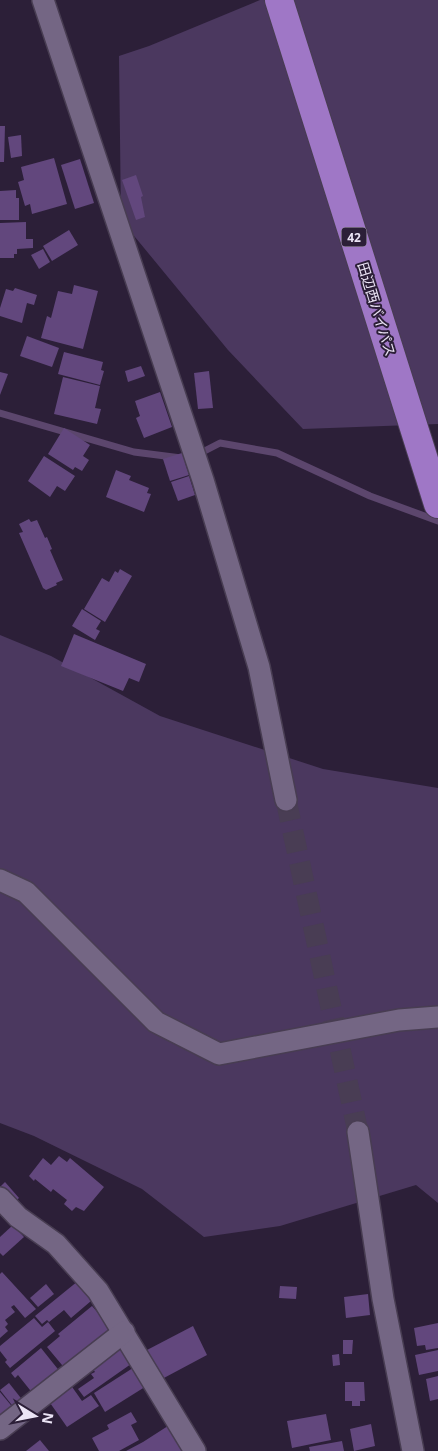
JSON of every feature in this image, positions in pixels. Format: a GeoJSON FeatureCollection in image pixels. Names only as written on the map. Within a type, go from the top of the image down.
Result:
{"type":"FeatureCollection","features":[{"type":"Feature","properties":{"kind":"highway","name":"田辺西バイパス"},"geometry":{"type":"LineString","coordinates":[[279,0],[438,504]]}},
{"type":"Feature","properties":{"kind":"street"},"geometry":{"type":"LineString","coordinates":[[43,0],[203,480],[259,667],[286,800]]}},
{"type":"Feature","properties":{"kind":"street"},"geometry":{"type":"LineString","coordinates":[[0,880],[26,892],[156,1022],[219,1054],[399,1020],[438,1017]]}},
{"type":"Feature","properties":{"kind":"street"},"geometry":{"type":"LineString","coordinates":[[358,1132],[383,1298],[413,1451]]}},
{"type":"Feature","properties":{"kind":"street"},"geometry":{"type":"LineString","coordinates":[[0,1198],[18,1217],[56,1244],[98,1291],[196,1451]]}},
{"type":"Feature","properties":{"kind":"street"},"geometry":{"type":"LineString","coordinates":[[0,1430],[124,1332]]}},
{"type":"Feature","properties":{"kind":"shaded area"},"geometry":{"type":"Polygon","coordinates":[[[260,0],[438,0],[438,424],[303,429],[228,350],[121,220],[119,56],[149,46],[260,0]]]}},
{"type":"Feature","properties":{"kind":"shaded area"},"geometry":{"type":"Polygon","coordinates":[[[0,635],[51,656],[160,716],[323,769],[438,788],[438,1203],[416,1185],[280,1226],[204,1237],[142,1189],[34,1136],[0,1123],[0,635]]]}},
{"type":"Feature","properties":{"kind":"building"},"geometry":{"type":"Polygon","coordinates":[[[0,126],[5,126],[4,162],[0,162],[0,126]]]}},
{"type":"Feature","properties":{"kind":"building"},"geometry":{"type":"Polygon","coordinates":[[[21,135],[22,156],[11,158],[8,137],[21,135]]]}},
{"type":"Feature","properties":{"kind":"building"},"geometry":{"type":"Polygon","coordinates":[[[54,158],[67,204],[32,214],[30,204],[25,206],[18,182],[24,180],[21,167],[54,158]]]}},
{"type":"Feature","properties":{"kind":"building"},"geometry":{"type":"Polygon","coordinates":[[[80,159],[94,203],[75,209],[61,165],[80,159]]]}},
{"type":"Feature","properties":{"kind":"building"},"geometry":{"type":"Polygon","coordinates":[[[136,175],[143,196],[141,197],[145,217],[136,220],[122,180],[136,175]]]}},
{"type":"Feature","properties":{"kind":"building"},"geometry":{"type":"Polygon","coordinates":[[[16,190],[16,198],[19,198],[19,220],[0,220],[0,191],[16,190]]]}},
{"type":"Feature","properties":{"kind":"building"},"geometry":{"type":"Polygon","coordinates":[[[26,222],[26,239],[33,239],[33,248],[17,249],[17,254],[14,254],[14,258],[0,258],[0,223],[26,222]]]}},
{"type":"Feature","properties":{"kind":"building"},"geometry":{"type":"Polygon","coordinates":[[[69,230],[78,245],[52,261],[43,246],[69,230]]]}},
{"type":"Feature","properties":{"kind":"building"},"geometry":{"type":"Polygon","coordinates":[[[43,249],[50,262],[39,269],[31,255],[43,249]]]}},
{"type":"Feature","properties":{"kind":"building"},"geometry":{"type":"Polygon","coordinates":[[[74,285],[98,291],[83,349],[41,338],[47,316],[51,318],[58,291],[72,294],[74,285]]]}},
{"type":"Feature","properties":{"kind":"building"},"geometry":{"type":"Polygon","coordinates":[[[15,288],[37,295],[34,305],[27,303],[22,323],[0,316],[0,308],[6,289],[13,291],[15,288]]]}},
{"type":"Feature","properties":{"kind":"building"},"geometry":{"type":"Polygon","coordinates":[[[27,336],[59,348],[52,367],[20,356],[27,336]]]}},
{"type":"Feature","properties":{"kind":"building"},"geometry":{"type":"Polygon","coordinates":[[[64,352],[103,362],[101,370],[104,371],[100,385],[58,374],[64,352]]]}},
{"type":"Feature","properties":{"kind":"building"},"geometry":{"type":"Polygon","coordinates":[[[141,366],[145,376],[128,382],[125,371],[141,366]]]}},
{"type":"Feature","properties":{"kind":"building"},"geometry":{"type":"Polygon","coordinates":[[[209,371],[213,408],[198,409],[194,373],[209,371]]]}},
{"type":"Feature","properties":{"kind":"building"},"geometry":{"type":"Polygon","coordinates":[[[0,372],[8,374],[0,395],[0,372]]]}},
{"type":"Feature","properties":{"kind":"building"},"geometry":{"type":"Polygon","coordinates":[[[63,377],[100,386],[95,408],[101,409],[97,424],[54,414],[63,377]]]}},
{"type":"Feature","properties":{"kind":"building"},"geometry":{"type":"Polygon","coordinates":[[[160,392],[172,427],[144,438],[136,418],[140,416],[135,401],[160,392]]]}},
{"type":"Feature","properties":{"kind":"building"},"geometry":{"type":"Polygon","coordinates":[[[64,428],[90,445],[83,456],[89,460],[82,471],[75,467],[73,470],[48,454],[64,428]]]}},
{"type":"Feature","properties":{"kind":"building"},"geometry":{"type":"Polygon","coordinates":[[[182,453],[189,475],[170,481],[163,459],[182,453]]]}},
{"type":"Feature","properties":{"kind":"building"},"geometry":{"type":"Polygon","coordinates":[[[44,456],[75,476],[65,491],[57,486],[50,497],[28,481],[44,456]]]}},
{"type":"Feature","properties":{"kind":"building"},"geometry":{"type":"Polygon","coordinates":[[[116,470],[131,476],[129,480],[149,488],[147,493],[151,494],[144,512],[106,497],[116,470]]]}},
{"type":"Feature","properties":{"kind":"building"},"geometry":{"type":"Polygon","coordinates":[[[189,476],[195,495],[178,501],[171,482],[189,476]]]}},
{"type":"Feature","properties":{"kind":"building"},"geometry":{"type":"Polygon","coordinates":[[[29,519],[31,522],[37,520],[45,538],[47,537],[52,549],[50,550],[63,580],[46,590],[43,588],[19,533],[23,532],[19,524],[29,519]]]}},
{"type":"Feature","properties":{"kind":"building"},"geometry":{"type":"Polygon","coordinates":[[[120,569],[132,576],[105,622],[84,609],[102,578],[109,582],[115,571],[118,573],[120,569]]]}},
{"type":"Feature","properties":{"kind":"building"},"geometry":{"type":"Polygon","coordinates":[[[82,609],[101,621],[96,629],[100,631],[95,640],[72,626],[82,609]]]}},
{"type":"Feature","properties":{"kind":"building"},"geometry":{"type":"Polygon","coordinates":[[[74,634],[146,664],[139,682],[129,678],[123,691],[61,666],[74,634]]]}},
{"type":"Feature","properties":{"kind":"building"},"geometry":{"type":"Polygon","coordinates":[[[59,1156],[67,1162],[70,1158],[104,1187],[84,1211],[76,1207],[72,1211],[64,1204],[67,1200],[53,1189],[51,1192],[29,1176],[43,1158],[51,1165],[59,1156]]]}},
{"type":"Feature","properties":{"kind":"building"},"geometry":{"type":"Polygon","coordinates":[[[5,1182],[19,1198],[12,1204],[0,1190],[0,1187],[5,1182]]]}},
{"type":"Feature","properties":{"kind":"building"},"geometry":{"type":"Polygon","coordinates":[[[13,1225],[24,1237],[3,1256],[0,1253],[0,1237],[13,1225]]]}},
{"type":"Feature","properties":{"kind":"building"},"geometry":{"type":"Polygon","coordinates":[[[2,1272],[36,1309],[25,1318],[14,1305],[11,1307],[15,1312],[5,1320],[8,1324],[5,1327],[8,1331],[0,1338],[0,1274],[2,1272]]]}},
{"type":"Feature","properties":{"kind":"building"},"geometry":{"type":"Polygon","coordinates":[[[78,1281],[90,1296],[88,1297],[91,1301],[71,1318],[64,1310],[49,1322],[47,1320],[42,1324],[35,1316],[78,1281]]]}},
{"type":"Feature","properties":{"kind":"building"},"geometry":{"type":"Polygon","coordinates":[[[46,1284],[54,1294],[38,1307],[30,1298],[46,1284]]]}},
{"type":"Feature","properties":{"kind":"building"},"geometry":{"type":"Polygon","coordinates":[[[280,1286],[297,1287],[296,1299],[279,1298],[280,1286]]]}},
{"type":"Feature","properties":{"kind":"building"},"geometry":{"type":"Polygon","coordinates":[[[368,1294],[370,1315],[346,1318],[344,1297],[368,1294]]]}},
{"type":"Feature","properties":{"kind":"building"},"geometry":{"type":"Polygon","coordinates":[[[92,1306],[113,1330],[67,1371],[47,1347],[60,1336],[58,1334],[92,1306]]]}},
{"type":"Feature","properties":{"kind":"building"},"geometry":{"type":"Polygon","coordinates":[[[34,1318],[42,1327],[48,1322],[55,1331],[10,1368],[0,1351],[0,1346],[34,1318]]]}},
{"type":"Feature","properties":{"kind":"building"},"geometry":{"type":"Polygon","coordinates":[[[438,1323],[438,1348],[426,1350],[425,1345],[417,1346],[414,1328],[438,1323]]]}},
{"type":"Feature","properties":{"kind":"building"},"geometry":{"type":"Polygon","coordinates":[[[193,1326],[207,1355],[162,1379],[147,1350],[193,1326]]]}},
{"type":"Feature","properties":{"kind":"building"},"geometry":{"type":"Polygon","coordinates":[[[343,1340],[353,1340],[352,1354],[343,1354],[343,1340]]]}},
{"type":"Feature","properties":{"kind":"building"},"geometry":{"type":"Polygon","coordinates":[[[116,1342],[131,1364],[84,1397],[78,1389],[94,1378],[91,1374],[95,1372],[88,1362],[116,1342]]]}},
{"type":"Feature","properties":{"kind":"building"},"geometry":{"type":"Polygon","coordinates":[[[41,1348],[61,1373],[34,1395],[18,1375],[15,1378],[11,1373],[41,1348]]]}},
{"type":"Feature","properties":{"kind":"building"},"geometry":{"type":"Polygon","coordinates":[[[438,1350],[438,1371],[419,1375],[415,1355],[438,1350]]]}},
{"type":"Feature","properties":{"kind":"building"},"geometry":{"type":"Polygon","coordinates":[[[339,1354],[340,1365],[333,1366],[332,1355],[339,1354]]]}},
{"type":"Feature","properties":{"kind":"building"},"geometry":{"type":"Polygon","coordinates":[[[136,1366],[148,1385],[105,1412],[94,1393],[136,1366]]]}},
{"type":"Feature","properties":{"kind":"building"},"geometry":{"type":"Polygon","coordinates":[[[438,1376],[438,1399],[430,1401],[426,1379],[438,1376]]]}},
{"type":"Feature","properties":{"kind":"building"},"geometry":{"type":"Polygon","coordinates":[[[345,1382],[364,1382],[365,1401],[360,1401],[360,1406],[352,1406],[352,1401],[345,1401],[345,1382]]]}},
{"type":"Feature","properties":{"kind":"building"},"geometry":{"type":"Polygon","coordinates":[[[9,1383],[24,1402],[15,1409],[0,1390],[9,1383]]]}},
{"type":"Feature","properties":{"kind":"building"},"geometry":{"type":"Polygon","coordinates":[[[70,1384],[82,1401],[91,1395],[99,1406],[67,1427],[48,1400],[70,1384]]]}},
{"type":"Feature","properties":{"kind":"building"},"geometry":{"type":"Polygon","coordinates":[[[0,1392],[15,1410],[0,1422],[0,1392]]]}},
{"type":"Feature","properties":{"kind":"building"},"geometry":{"type":"Polygon","coordinates":[[[131,1412],[137,1422],[131,1425],[139,1440],[119,1451],[99,1451],[92,1438],[109,1429],[107,1425],[131,1412]]]}},
{"type":"Feature","properties":{"kind":"building"},"geometry":{"type":"Polygon","coordinates":[[[326,1414],[331,1440],[292,1448],[287,1421],[326,1414]]]}},
{"type":"Feature","properties":{"kind":"building"},"geometry":{"type":"Polygon","coordinates":[[[171,1424],[187,1451],[126,1451],[143,1442],[171,1424]]]}},
{"type":"Feature","properties":{"kind":"building"},"geometry":{"type":"Polygon","coordinates":[[[371,1424],[375,1446],[354,1451],[350,1429],[371,1424]]]}},
{"type":"Feature","properties":{"kind":"building"},"geometry":{"type":"Polygon","coordinates":[[[40,1440],[49,1451],[26,1451],[40,1440]]]}},
{"type":"Feature","properties":{"kind":"building"},"geometry":{"type":"Polygon","coordinates":[[[342,1441],[344,1451],[310,1451],[309,1447],[342,1441]]]}},
{"type":"Feature","properties":{"kind":"waterway"},"geometry":{"type":"LineString","coordinates":[[0,413],[134,452],[189,459],[220,443],[277,453],[370,496],[438,521]]}},
{"type":"Feature","properties":{"kind":"tunnel"},"geometry":{"type":"LineString","coordinates":[[286,800],[358,1132]]}}]}
